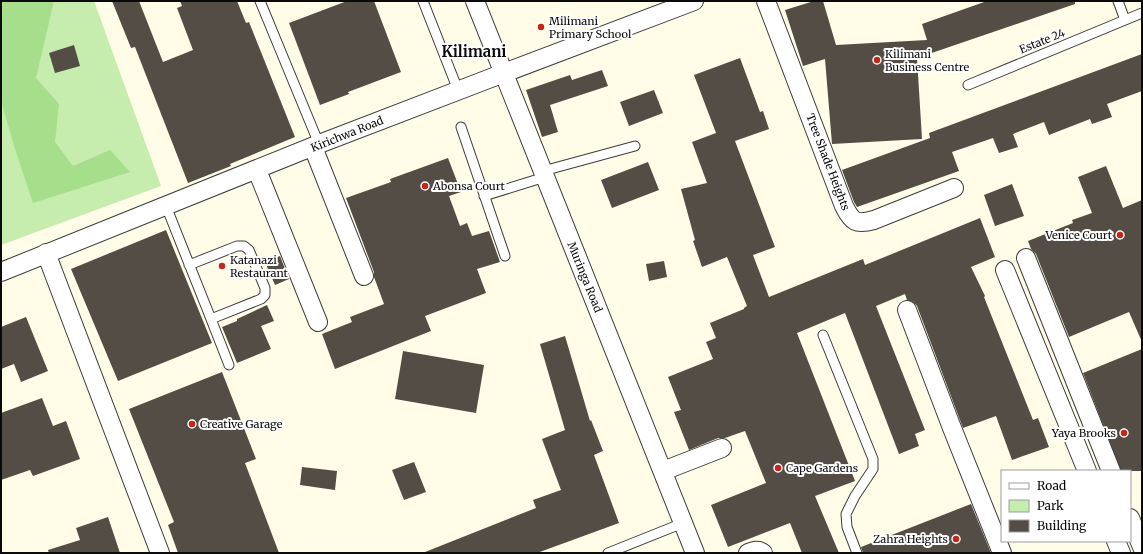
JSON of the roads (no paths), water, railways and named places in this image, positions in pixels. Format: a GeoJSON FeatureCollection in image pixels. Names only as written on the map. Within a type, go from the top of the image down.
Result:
{"type":"FeatureCollection","features":[{"type":"Feature","properties":{"kind":"street","name":"Muringa Road"},"geometry":{"type":"LineString","coordinates":[[475,1],[695,553]]}},
{"type":"Feature","properties":{"kind":"street","name":"Kirichwa Road"},"geometry":{"type":"LineString","coordinates":[[1,272],[458,90],[694,1]]}},
{"type":"Feature","properties":{"kind":"street","name":"Tree Shade Heights"},"geometry":{"type":"LineString","coordinates":[[766,1],[844,206],[854,220],[862,224],[954,188]]}},
{"type":"Feature","properties":{"kind":"street"},"geometry":{"type":"LineString","coordinates":[[316,146],[364,276]]}},
{"type":"Feature","properties":{"kind":"street"},"geometry":{"type":"LineString","coordinates":[[257,170],[318,322]]}},
{"type":"Feature","properties":{"kind":"street"},"geometry":{"type":"LineString","coordinates":[[46,253],[160,553]]}},
{"type":"Feature","properties":{"kind":"street"},"geometry":{"type":"LineString","coordinates":[[1026,258],[1111,470]]}},
{"type":"Feature","properties":{"kind":"street"},"geometry":{"type":"LineString","coordinates":[[1005,270],[1087,470]]}},
{"type":"Feature","properties":{"kind":"street"},"geometry":{"type":"LineString","coordinates":[[907,310],[1002,553]]}},
{"type":"Feature","properties":{"kind":"street"},"geometry":{"type":"LineString","coordinates":[[663,471],[722,448]]}},
{"type":"Feature","properties":{"kind":"street"},"geometry":{"type":"LineString","coordinates":[[1131,520],[1142,547]]}},
{"type":"Feature","properties":{"kind":"street"},"geometry":{"type":"LineString","coordinates":[[1116,542],[1121,553]]}},
{"type":"Feature","properties":{"kind":"street"},"geometry":{"type":"LineString","coordinates":[[748,553],[754,551],[763,553]]}},
{"type":"Feature","properties":{"kind":"lane"},"geometry":{"type":"LineString","coordinates":[[260,1],[316,146]]}},
{"type":"Feature","properties":{"kind":"lane"},"geometry":{"type":"LineString","coordinates":[[423,1],[458,90]]}},
{"type":"Feature","properties":{"kind":"lane"},"geometry":{"type":"LineString","coordinates":[[1118,1],[1125,20]]}},
{"type":"Feature","properties":{"kind":"lane","name":"Estate 24"},"geometry":{"type":"LineString","coordinates":[[968,85],[1142,13]]}},
{"type":"Feature","properties":{"kind":"lane"},"geometry":{"type":"LineString","coordinates":[[460,127],[505,256]]}},
{"type":"Feature","properties":{"kind":"lane"},"geometry":{"type":"LineString","coordinates":[[484,196],[544,174],[635,146]]}},
{"type":"Feature","properties":{"kind":"lane"},"geometry":{"type":"LineString","coordinates":[[166,206],[228,365]]}},
{"type":"Feature","properties":{"kind":"lane"},"geometry":{"type":"LineString","coordinates":[[189,265],[237,246],[244,246],[249,250],[265,288],[264,295],[261,299],[211,319]]}},
{"type":"Feature","properties":{"kind":"lane"},"geometry":{"type":"LineString","coordinates":[[823,335],[873,459],[873,469],[855,496],[846,514],[847,527],[857,553]]}},
{"type":"Feature","properties":{"kind":"lane"},"geometry":{"type":"LineString","coordinates":[[608,553],[683,523]]}},
{"type":"Feature","properties":{"kind":"place","name":"Milimani Primary School"},"geometry":{"type":"Point","coordinates":[541,27]}},
{"type":"Feature","properties":{"kind":"place","name":"Kilimani Business Centre"},"geometry":{"type":"Point","coordinates":[877,60]}},
{"type":"Feature","properties":{"kind":"place","name":"Abonsa Court"},"geometry":{"type":"Point","coordinates":[425,186]}},
{"type":"Feature","properties":{"kind":"place","name":"Venice Court"},"geometry":{"type":"Point","coordinates":[1120,235]}},
{"type":"Feature","properties":{"kind":"place","name":"Katanazi Restaurant"},"geometry":{"type":"Point","coordinates":[222,266]}},
{"type":"Feature","properties":{"kind":"place","name":"Creative Garage"},"geometry":{"type":"Point","coordinates":[192,424]}},
{"type":"Feature","properties":{"kind":"place","name":"Yaya Brooks"},"geometry":{"type":"Point","coordinates":[1124,433]}},
{"type":"Feature","properties":{"kind":"place","name":"Cape Gardens"},"geometry":{"type":"Point","coordinates":[778,468]}},
{"type":"Feature","properties":{"kind":"place","name":"Zahra Heights"},"geometry":{"type":"Point","coordinates":[956,539]}},
{"type":"Feature","properties":{"kind":"district","name":"Kilimani"},"geometry":{"type":"Point","coordinates":[474,51]}}]}
